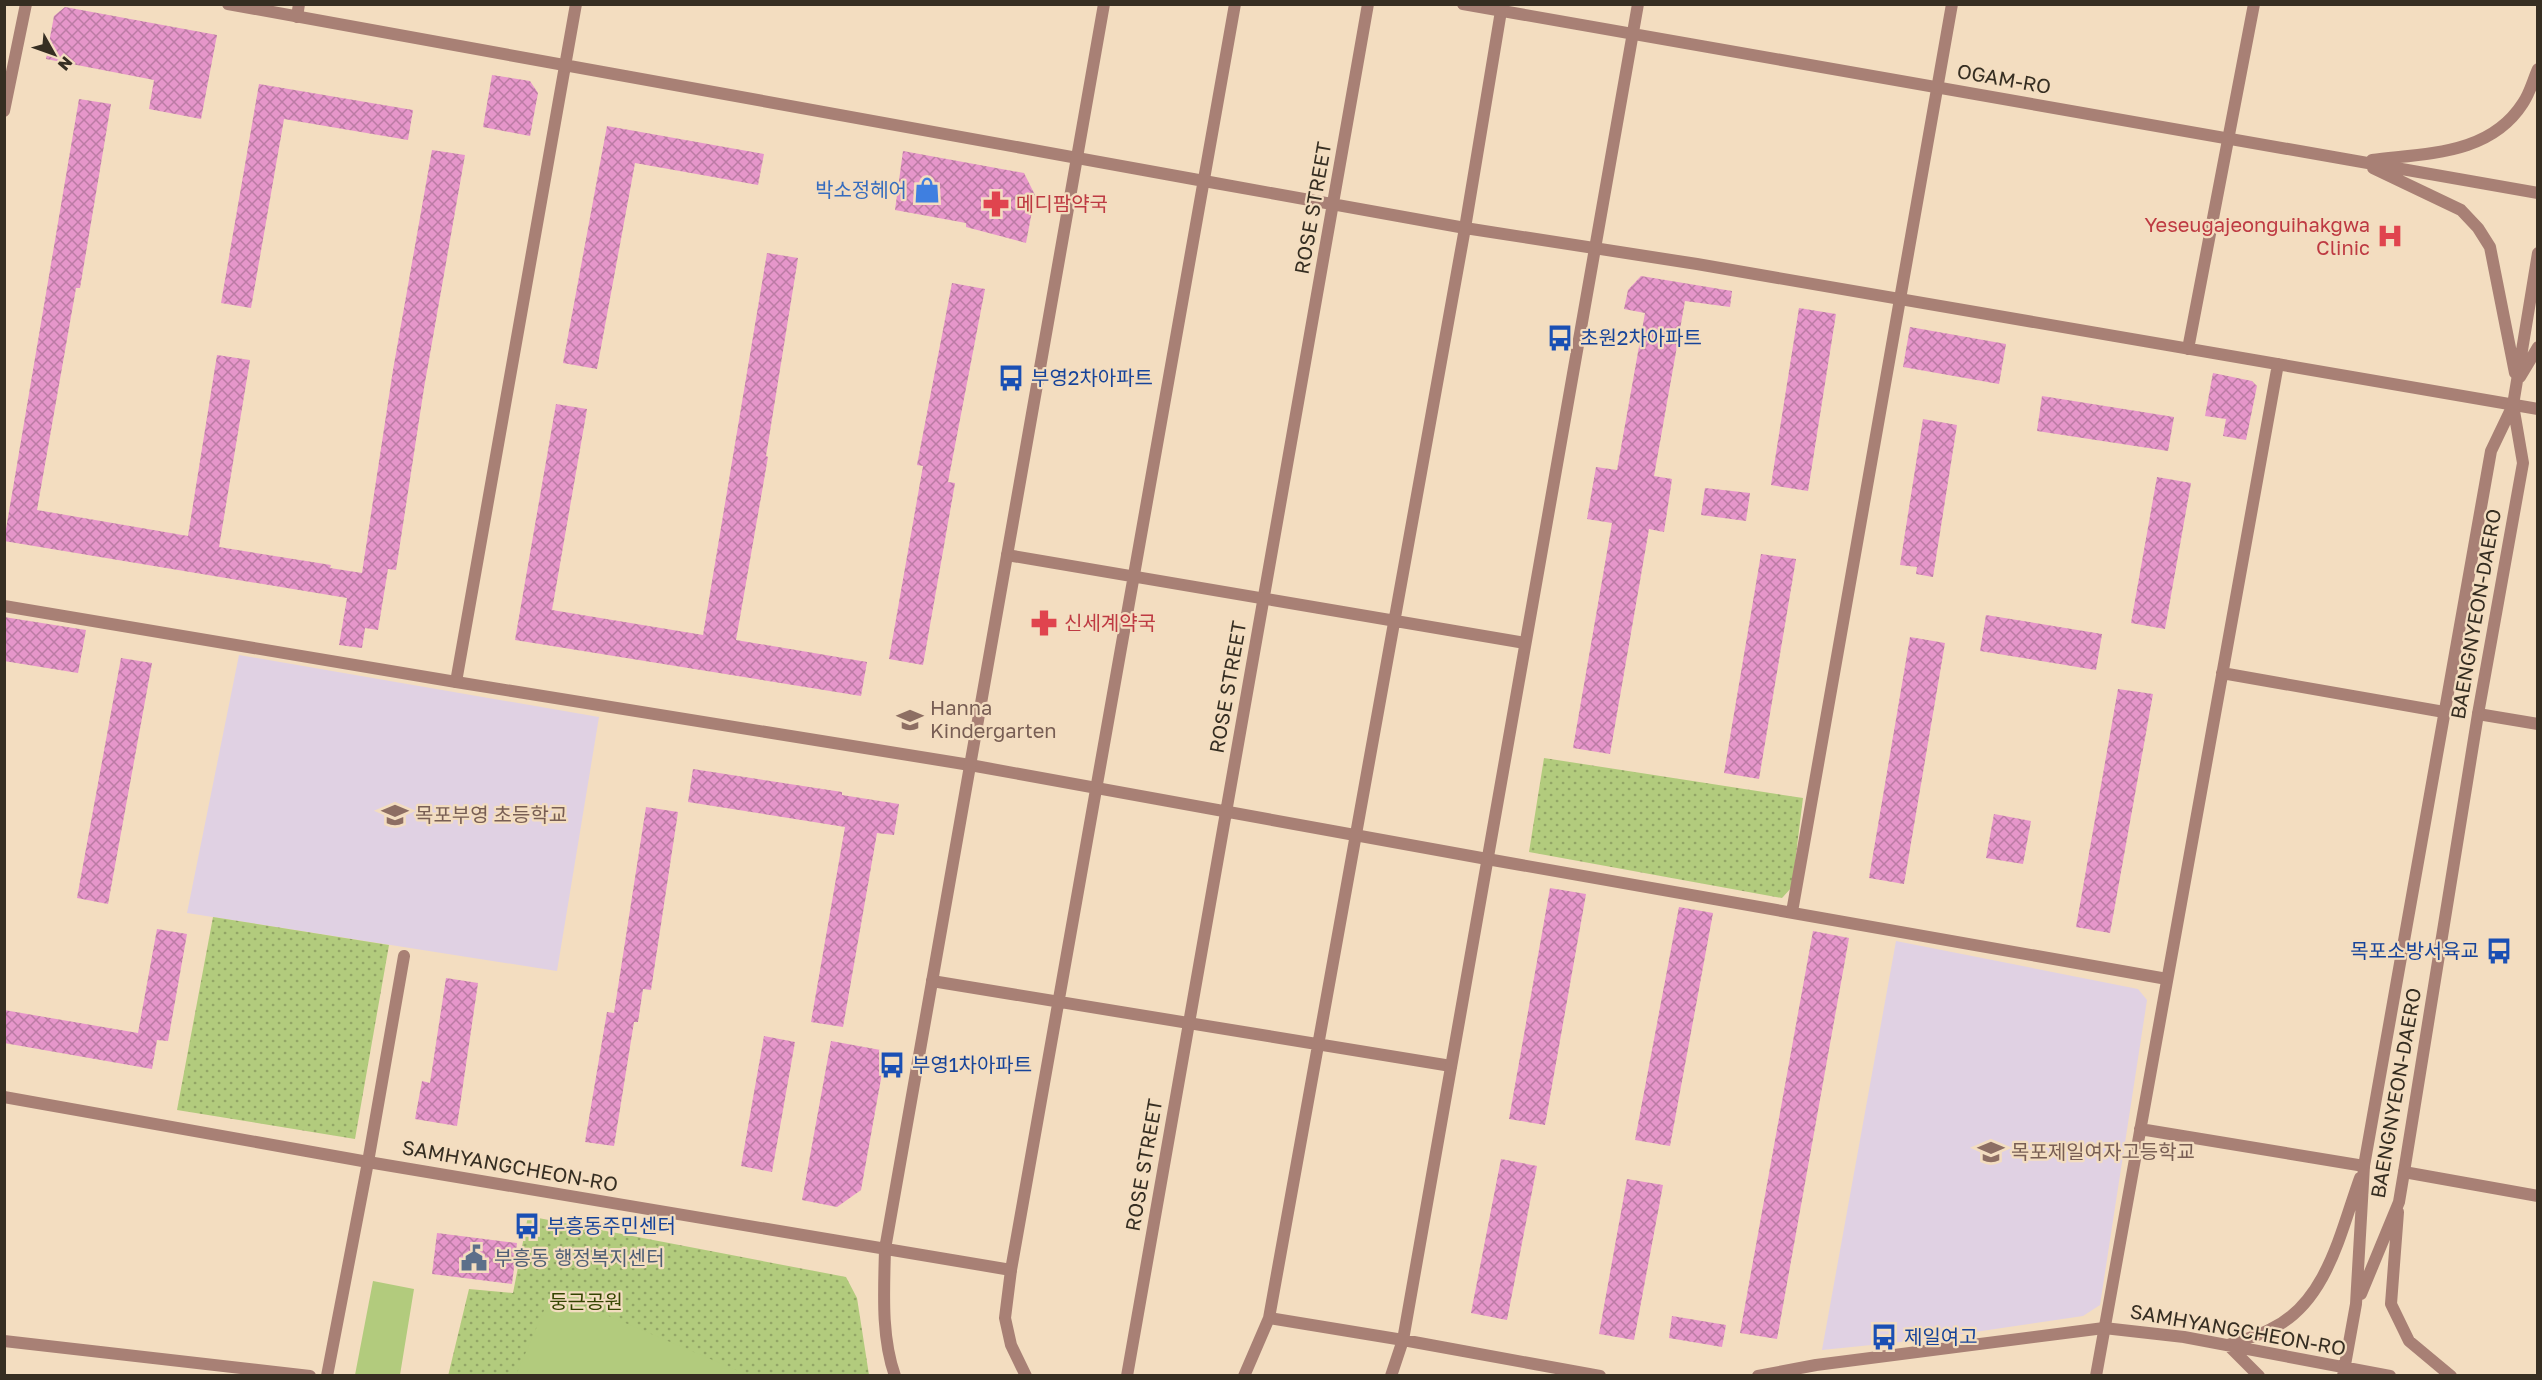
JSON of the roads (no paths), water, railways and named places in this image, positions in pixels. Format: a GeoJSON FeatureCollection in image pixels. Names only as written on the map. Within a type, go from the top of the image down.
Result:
{"type":"FeatureCollection","features":[{"type":"Feature","properties":{"kind":"street"},"geometry":{"type":"LineString","coordinates":[[4,111],[26,4]]}},
{"type":"Feature","properties":{"kind":"street"},"geometry":{"type":"LineString","coordinates":[[228,4],[298,11],[565,66],[1334,205],[1900,299],[2538,410]]}},
{"type":"Feature","properties":{"kind":"street"},"geometry":{"type":"LineString","coordinates":[[456,682],[576,4]]}},
{"type":"Feature","properties":{"kind":"street"},"geometry":{"type":"LineString","coordinates":[[895,1376],[887,1336],[884,1294],[885,1249],[1104,4]]}},
{"type":"Feature","properties":{"kind":"street"},"geometry":{"type":"LineString","coordinates":[[1026,1376],[1011,1345],[1005,1318],[1011,1270],[1057,999],[1235,4]]}},
{"type":"Feature","properties":{"kind":"street","name":"ROSE STREET"},"geometry":{"type":"LineString","coordinates":[[1127,1376],[1368,4]]}},
{"type":"Feature","properties":{"kind":"street","name":"OGAM-RO"},"geometry":{"type":"LineString","coordinates":[[1463,4],[2538,193]]}},
{"type":"Feature","properties":{"kind":"street"},"geometry":{"type":"LineString","coordinates":[[1391,1376],[1403,1340],[1638,4]]}},
{"type":"Feature","properties":{"kind":"street"},"geometry":{"type":"LineString","coordinates":[[1792,912],[1952,4]]}},
{"type":"Feature","properties":{"kind":"street"},"geometry":{"type":"LineString","coordinates":[[2188,349],[2254,4]]}},
{"type":"Feature","properties":{"kind":"street"},"geometry":{"type":"LineString","coordinates":[[1244,1376],[1269,1318],[1465,228],[1501,11]]}},
{"type":"Feature","properties":{"kind":"street"},"geometry":{"type":"LineString","coordinates":[[2358,161],[2456,150],[2479,142],[2499,131],[2517,113],[2525,101],[2538,69]]}},
{"type":"Feature","properties":{"kind":"street"},"geometry":{"type":"LineString","coordinates":[[2358,161],[2461,210],[2478,228],[2490,248],[2517,384]]}},
{"type":"Feature","properties":{"kind":"street","name":"BAENGNYEON-DAERO"},"geometry":{"type":"LineString","coordinates":[[2356,1304],[2364,1166],[2491,451],[2513,405],[2538,253]]}},
{"type":"Feature","properties":{"kind":"street"},"geometry":{"type":"LineString","coordinates":[[2517,384],[2538,347]]}},
{"type":"Feature","properties":{"kind":"street"},"geometry":{"type":"LineString","coordinates":[[2096,1376],[2278,364]]}},
{"type":"Feature","properties":{"kind":"street","name":"BAENGNYEON-DAERO"},"geometry":{"type":"LineString","coordinates":[[2356,1304],[2399,1202],[2478,714],[2523,463],[2513,405]]}},
{"type":"Feature","properties":{"kind":"street"},"geometry":{"type":"LineString","coordinates":[[1007,555],[1525,643]]}},
{"type":"Feature","properties":{"kind":"street"},"geometry":{"type":"LineString","coordinates":[[4,606],[970,765],[2167,979]]}},
{"type":"Feature","properties":{"kind":"street"},"geometry":{"type":"LineString","coordinates":[[2222,673],[2444,712]]}},
{"type":"Feature","properties":{"kind":"street"},"geometry":{"type":"LineString","coordinates":[[2478,714],[2538,724]]}},
{"type":"Feature","properties":{"kind":"street"},"geometry":{"type":"LineString","coordinates":[[327,1376],[404,956]]}},
{"type":"Feature","properties":{"kind":"street"},"geometry":{"type":"LineString","coordinates":[[932,981],[1057,999],[1451,1066]]}},
{"type":"Feature","properties":{"kind":"street","name":"SAMHYANGCHEON-RO"},"geometry":{"type":"LineString","coordinates":[[4,1096],[368,1162],[1011,1270]]}},
{"type":"Feature","properties":{"kind":"street"},"geometry":{"type":"LineString","coordinates":[[2140,1129],[2364,1166],[2329,1262],[2317,1287],[2289,1318],[2272,1329],[2228,1345],[2259,1376]]}},
{"type":"Feature","properties":{"kind":"street"},"geometry":{"type":"LineString","coordinates":[[2404,1172],[2538,1196]]}},
{"type":"Feature","properties":{"kind":"street"},"geometry":{"type":"LineString","coordinates":[[2399,1202],[2391,1304],[2409,1341],[2451,1376]]}},
{"type":"Feature","properties":{"kind":"street"},"geometry":{"type":"LineString","coordinates":[[2343,1372],[2356,1304]]}},
{"type":"Feature","properties":{"kind":"street"},"geometry":{"type":"LineString","coordinates":[[1269,1318],[1403,1340],[1572,1374],[1600,1376]]}},
{"type":"Feature","properties":{"kind":"street","name":"SAMHYANGCHEON-RO"},"geometry":{"type":"LineString","coordinates":[[1758,1376],[1815,1365],[2104,1328],[2184,1336],[2343,1372],[2390,1376]]}},
{"type":"Feature","properties":{"kind":"street"},"geometry":{"type":"LineString","coordinates":[[4,1341],[310,1376]]}},
{"type":"Feature","properties":{"kind":"place","name":"박소정헤어"},"geometry":{"type":"Point","coordinates":[927,190]}},
{"type":"Feature","properties":{"kind":"place","name":"메디팜약국"},"geometry":{"type":"Point","coordinates":[996,204]}},
{"type":"Feature","properties":{"kind":"place","name":"Yeseugajeonguihakgwa Clinic"},"geometry":{"type":"Point","coordinates":[2390,236]}},
{"type":"Feature","properties":{"kind":"place","name":"초원2차아파트"},"geometry":{"type":"Point","coordinates":[1560,338]}},
{"type":"Feature","properties":{"kind":"place","name":"부영2차아파트"},"geometry":{"type":"Point","coordinates":[1011,378]}},
{"type":"Feature","properties":{"kind":"place","name":"신세계약국"},"geometry":{"type":"Point","coordinates":[1044,623]}},
{"type":"Feature","properties":{"kind":"place","name":"Hanna Kindergarten"},"geometry":{"type":"Point","coordinates":[910,720]}},
{"type":"Feature","properties":{"kind":"place","name":"목포부영 초등학교"},"geometry":{"type":"Point","coordinates":[395,815]}},
{"type":"Feature","properties":{"kind":"place","name":"목포소방서육교"},"geometry":{"type":"Point","coordinates":[2499,951]}},
{"type":"Feature","properties":{"kind":"place","name":"부영1차아파트"},"geometry":{"type":"Point","coordinates":[892,1065]}},
{"type":"Feature","properties":{"kind":"place","name":"목포제일여자고등학교"},"geometry":{"type":"Point","coordinates":[1991,1152]}},
{"type":"Feature","properties":{"kind":"place","name":"부흥동주민센터"},"geometry":{"type":"Point","coordinates":[527,1226]}},
{"type":"Feature","properties":{"kind":"place","name":"부흥동 행정복지센터"},"geometry":{"type":"Point","coordinates":[474,1258]}},
{"type":"Feature","properties":{"kind":"place","name":"제일여고"},"geometry":{"type":"Point","coordinates":[1884,1337]}},
{"type":"Feature","properties":{"kind":"park label","name":"둥근공원"},"geometry":{"type":"Point","coordinates":[586,1302]}}]}
